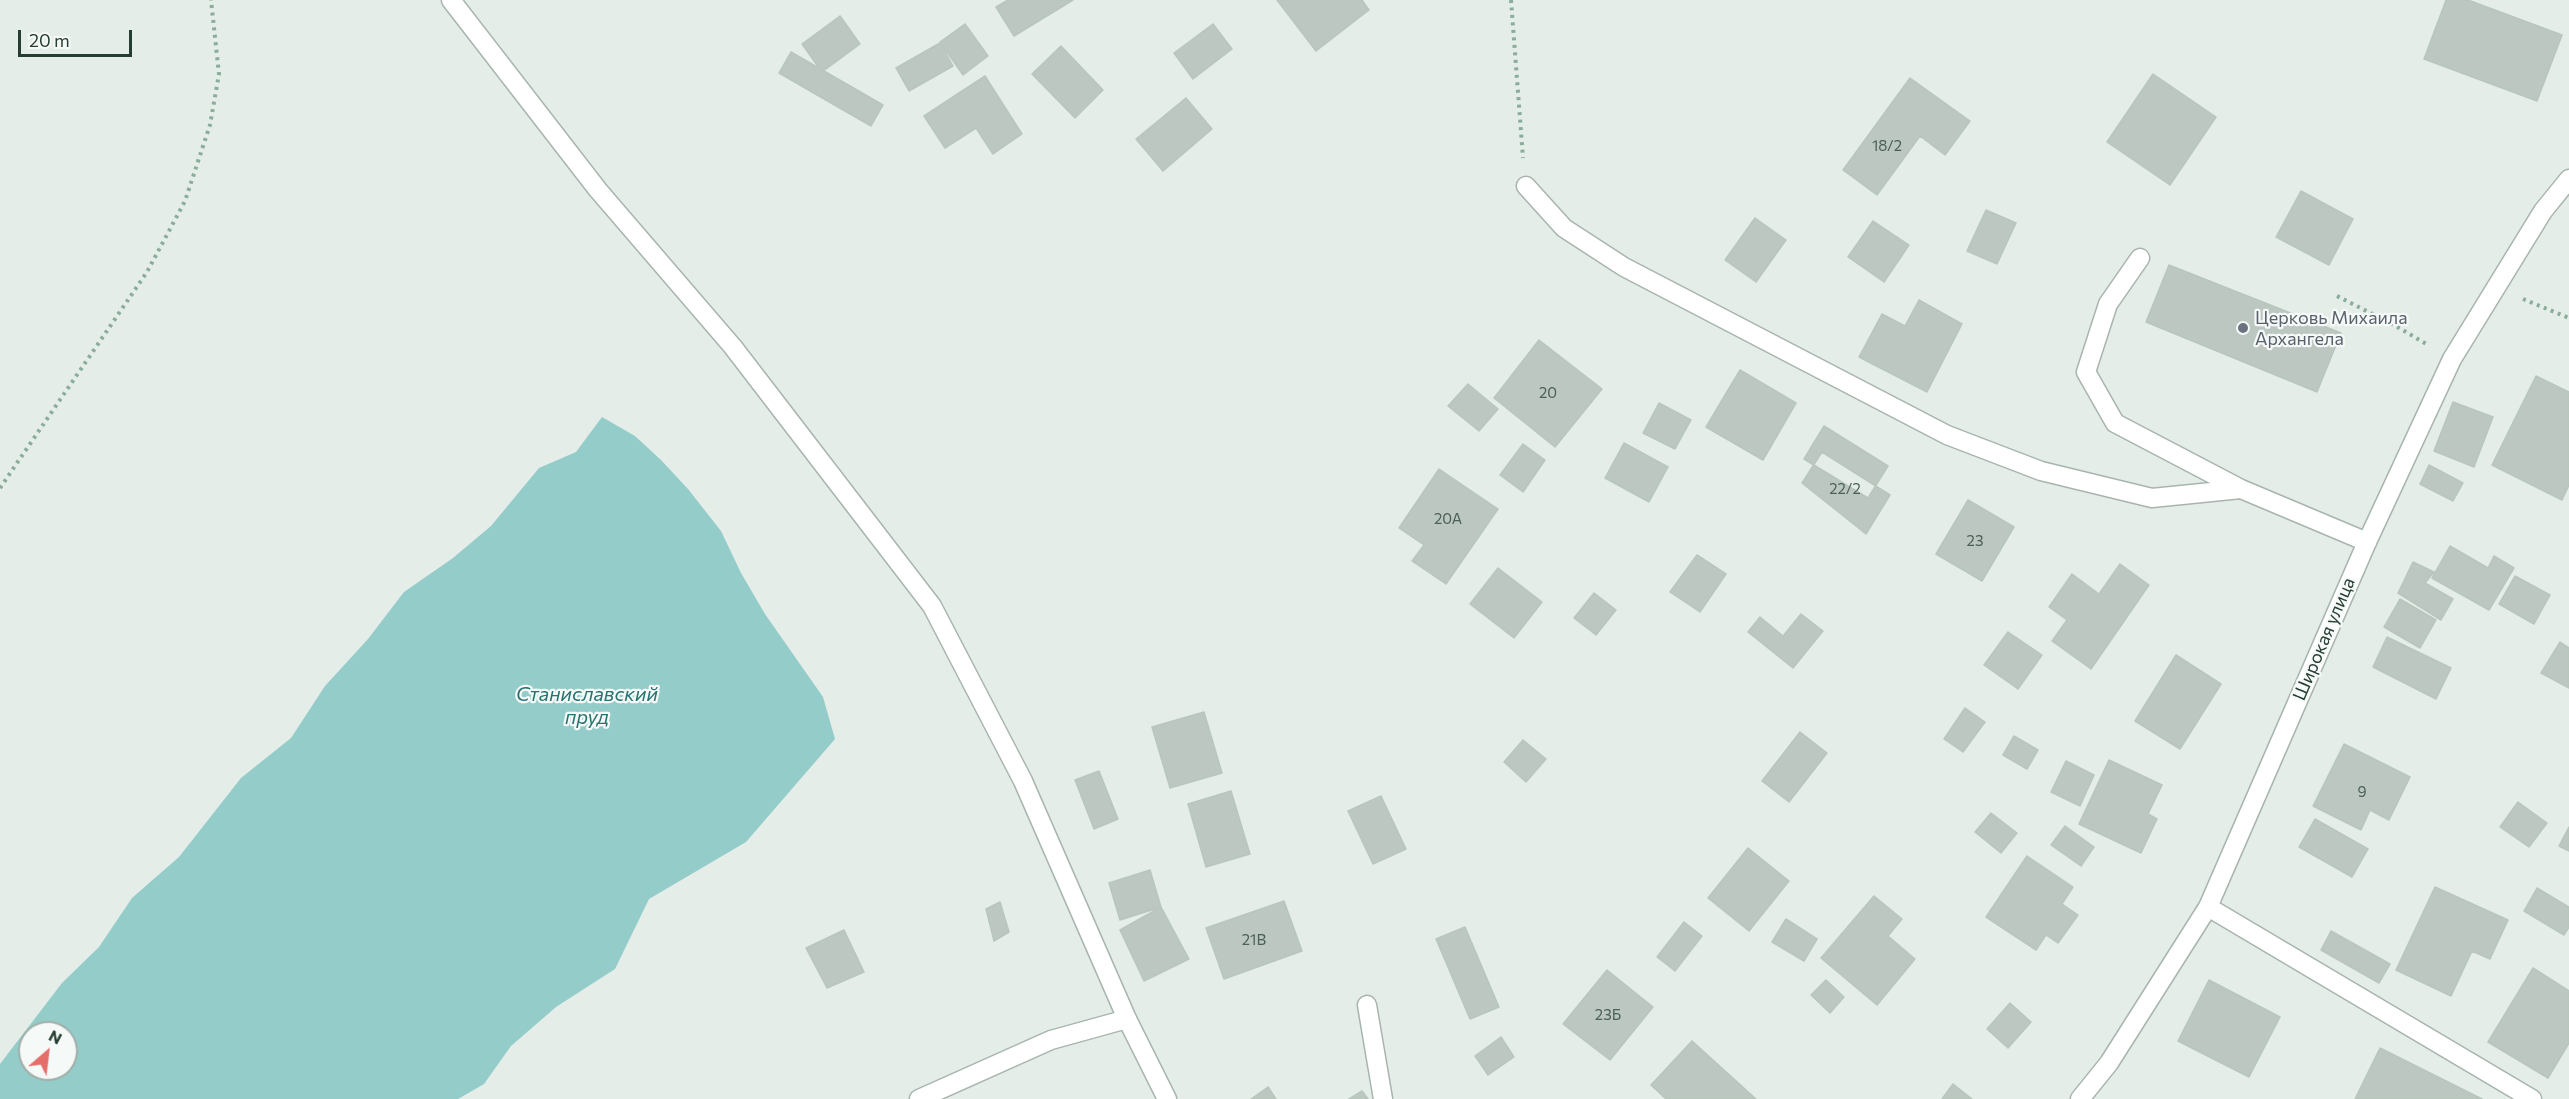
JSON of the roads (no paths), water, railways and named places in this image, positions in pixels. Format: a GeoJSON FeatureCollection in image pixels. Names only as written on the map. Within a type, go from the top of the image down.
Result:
{"type":"FeatureCollection","features":[{"type":"Feature","properties":{"kind":"street"},"geometry":{"type":"LineString","coordinates":[[451,0],[598,190],[733,347],[932,606],[1023,781],[1127,1019],[1167,1099]]}},
{"type":"Feature","properties":{"kind":"street","name":"Широкая улица"},"geometry":{"type":"LineString","coordinates":[[2080,1099],[2109,1063],[2208,907],[2367,542],[2452,359],[2494,286],[2543,211],[2569,179]]}},
{"type":"Feature","properties":{"kind":"street"},"geometry":{"type":"LineString","coordinates":[[1526,186],[1564,228],[1624,267],[1947,435],[2041,471],[2152,498],[2241,489]]}},
{"type":"Feature","properties":{"kind":"street"},"geometry":{"type":"LineString","coordinates":[[2140,258],[2108,303],[2086,372],[2115,423],[2241,489],[2367,542]]}},
{"type":"Feature","properties":{"kind":"street"},"geometry":{"type":"LineString","coordinates":[[2208,907],[2532,1099]]}},
{"type":"Feature","properties":{"kind":"street"},"geometry":{"type":"LineString","coordinates":[[1367,1005],[1383,1099]]}},
{"type":"Feature","properties":{"kind":"street"},"geometry":{"type":"LineString","coordinates":[[920,1099],[1051,1040],[1127,1019]]}},
{"type":"Feature","properties":{"kind":"water","name":"Станиславский пруд"},"geometry":{"type":"Polygon","coordinates":[[[602,417],[635,436],[688,489],[721,531],[741,573],[765,614],[823,697],[835,739],[746,842],[649,899],[615,969],[556,1007],[511,1046],[484,1084],[458,1099],[0,1099],[0,1064],[18,1040],[18,1081],[78,1081],[78,1021],[33,1021],[62,983],[99,947],[132,898],[179,857],[241,778],[291,738],[325,686],[368,639],[404,592],[453,558],[491,526],[539,468],[576,452],[602,417]]]}},
{"type":"Feature","properties":{"kind":"place","name":"Церковь Михаила Архангела"},"geometry":{"type":"Point","coordinates":[2243,328]}}]}
